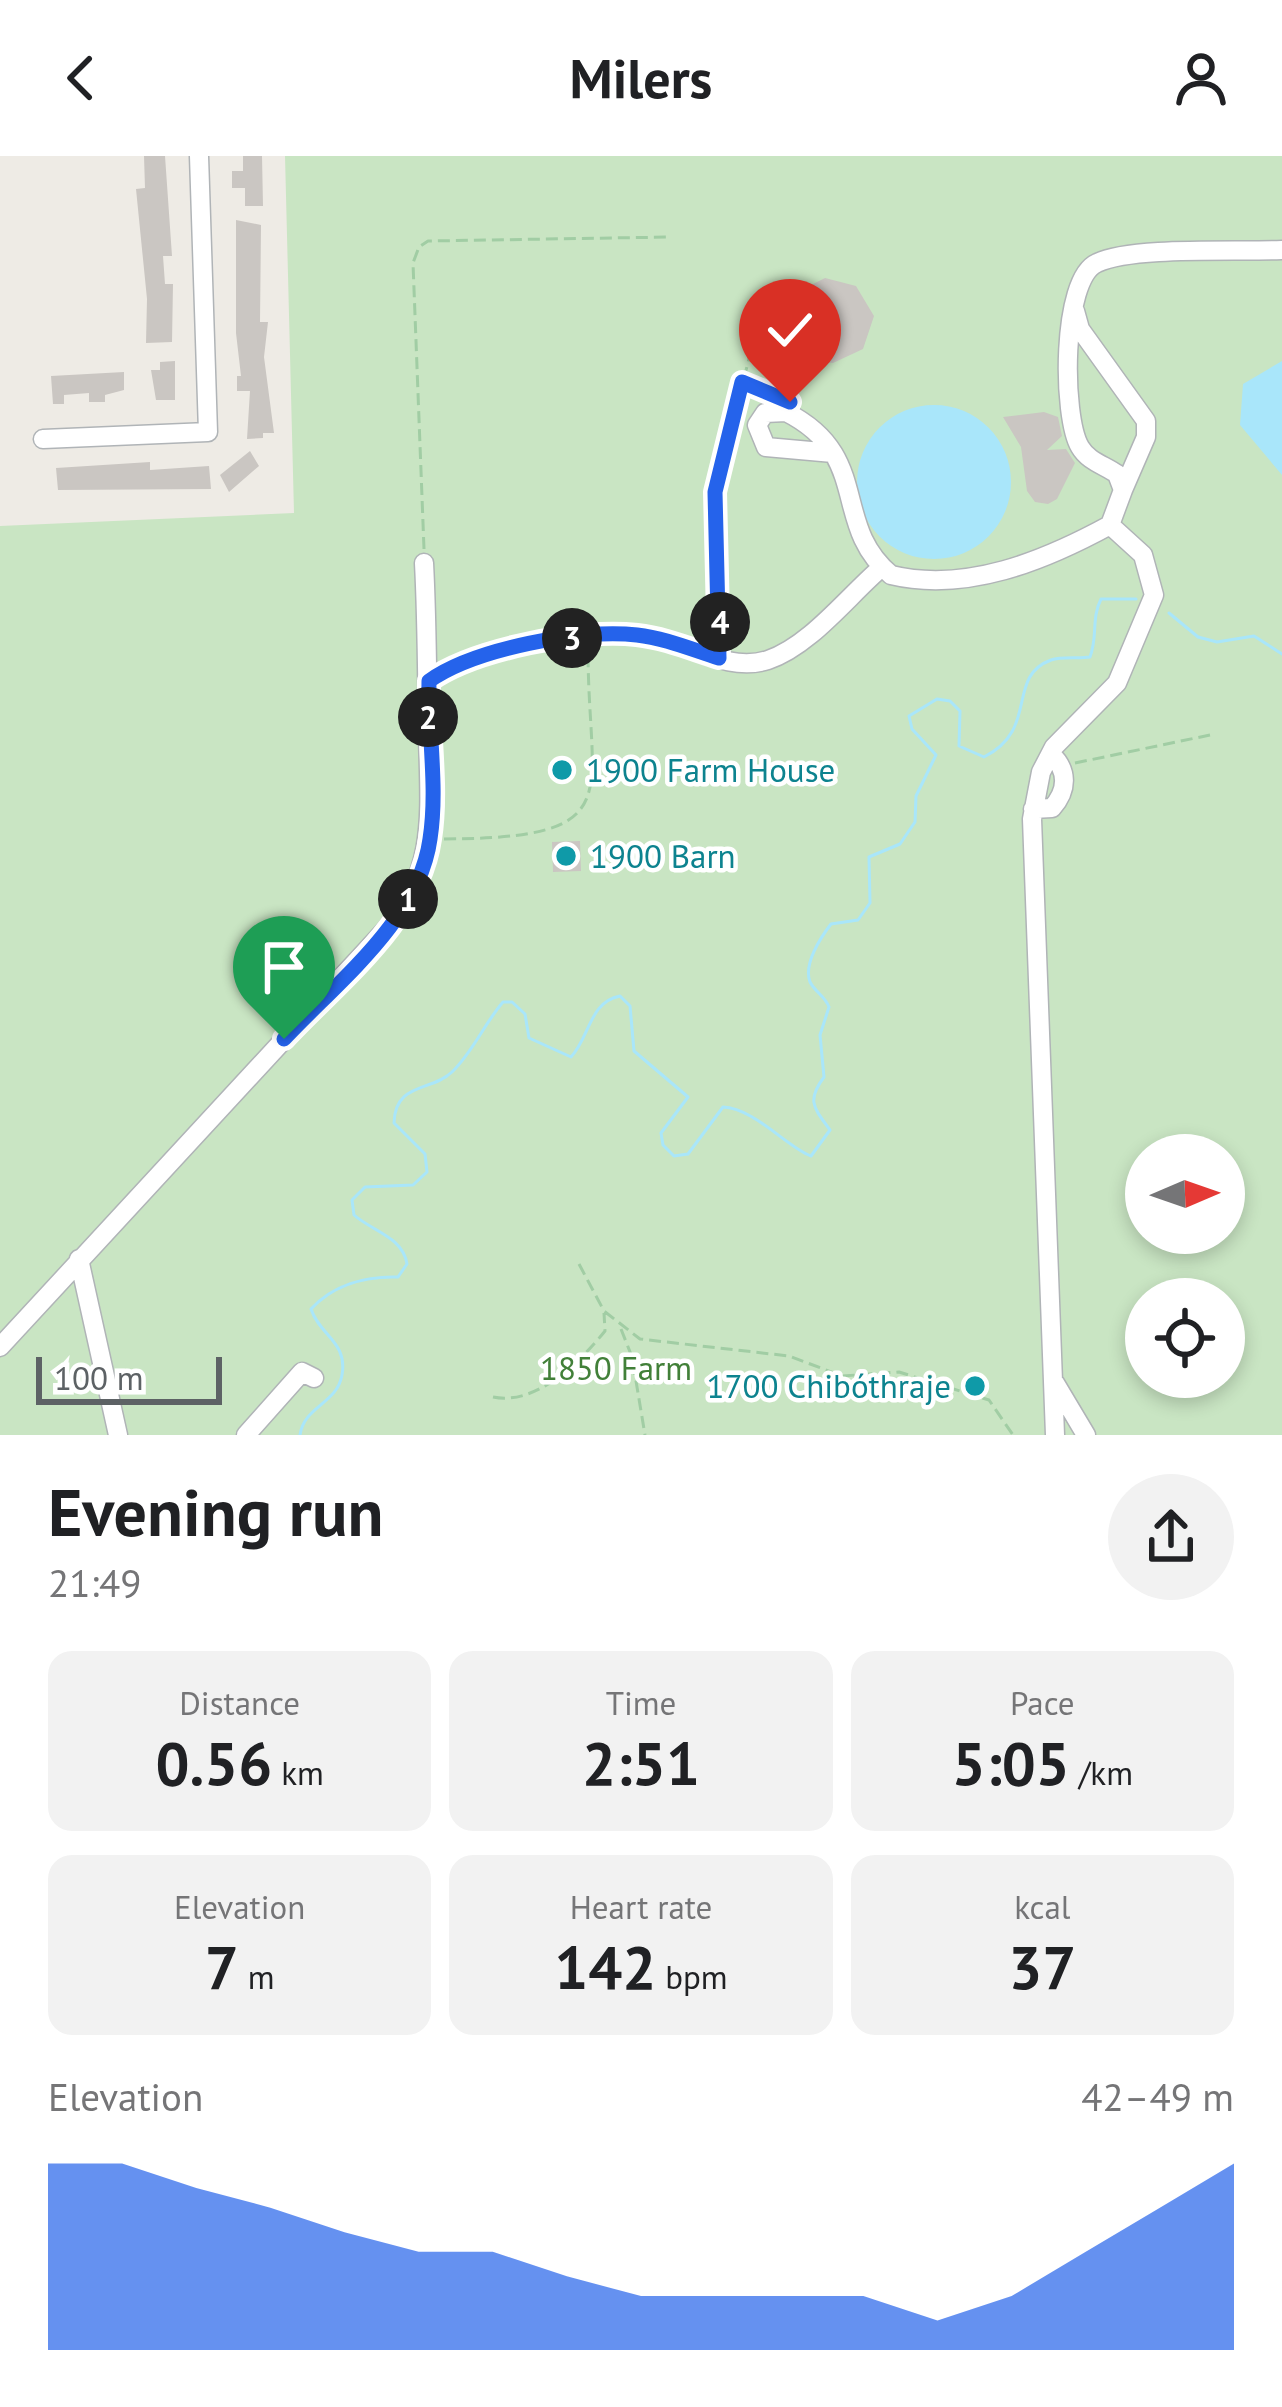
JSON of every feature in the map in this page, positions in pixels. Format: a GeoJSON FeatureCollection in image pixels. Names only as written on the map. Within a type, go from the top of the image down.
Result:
{"type":"FeatureCollection","features":[{"type":"Feature","properties":{"kind":"street"},"geometry":{"type":"LineString","coordinates":[[43,439],[208,432],[199,156]]}},
{"type":"Feature","properties":{"kind":"street"},"geometry":{"type":"LineString","coordinates":[[1123,490],[1117,474],[1089,459],[1078,444],[1072,417],[1071,300],[1088,269],[1112,258],[1282,250]]}},
{"type":"Feature","properties":{"kind":"street"},"geometry":{"type":"LineString","coordinates":[[833,453],[766,447],[758,425],[765,413],[788,407],[833,453],[848,478],[860,531],[882,567],[911,580],[970,581],[1110,525],[1140,452],[1146,421],[1080,329],[1071,300]]}},
{"type":"Feature","properties":{"kind":"street"},"geometry":{"type":"LineString","coordinates":[[1105,466],[1130,461],[1140,452]]}},
{"type":"Feature","properties":{"kind":"street"},"geometry":{"type":"LineString","coordinates":[[1055,1435],[1033,809],[1052,808],[1059,800],[1065,778],[1056,759],[1117,683],[1154,595],[1143,555],[1110,525]]}},
{"type":"Feature","properties":{"kind":"street"},"geometry":{"type":"LineString","coordinates":[[0,1347],[387,928],[413,891],[430,839],[424,563]]}},
{"type":"Feature","properties":{"kind":"street"},"geometry":{"type":"LineString","coordinates":[[429,681],[456,664],[588,635],[636,634],[747,664],[785,653],[882,567]]}},
{"type":"Feature","properties":{"kind":"street"},"geometry":{"type":"LineString","coordinates":[[79,1259],[118,1435]]}},
{"type":"Feature","properties":{"kind":"street"},"geometry":{"type":"LineString","coordinates":[[1050,1370],[1086,1435]]}},
{"type":"Feature","properties":{"kind":"street"},"geometry":{"type":"LineString","coordinates":[[246,1435],[302,1372],[314,1378]]}},
{"type":"Feature","properties":{"kind":"path"},"geometry":{"type":"LineString","coordinates":[[424,563],[413,263],[418,248],[428,242],[671,237]]}},
{"type":"Feature","properties":{"kind":"path"},"geometry":{"type":"LineString","coordinates":[[719,658],[713,505],[755,335],[761,328],[786,324]]}},
{"type":"Feature","properties":{"kind":"path"},"geometry":{"type":"LineString","coordinates":[[742,382],[788,407],[810,360]]}},
{"type":"Feature","properties":{"kind":"path"},"geometry":{"type":"LineString","coordinates":[[430,839],[548,830],[566,825],[586,803],[596,777],[588,635]]}},
{"type":"Feature","properties":{"kind":"path"},"geometry":{"type":"LineString","coordinates":[[1056,759],[1210,735]]}},
{"type":"Feature","properties":{"kind":"path"},"geometry":{"type":"LineString","coordinates":[[580,1264],[604,1312],[620,1328],[632,1357],[645,1435]]}},
{"type":"Feature","properties":{"kind":"path"},"geometry":{"type":"LineString","coordinates":[[493,1397],[510,1400],[553,1379],[605,1331],[604,1312]]}},
{"type":"Feature","properties":{"kind":"path"},"geometry":{"type":"LineString","coordinates":[[620,1328],[659,1343],[790,1356],[842,1376],[898,1372],[989,1400],[1013,1435]]}},
{"type":"Feature","properties":{"kind":"green space","name":"1850 Farm"},"geometry":{"type":"Polygon","coordinates":[[[285,156],[1282,156],[1282,1435],[0,1435],[0,526],[294,513],[285,156]]]}},
{"type":"Feature","properties":{"kind":"water"},"geometry":{"type":"Polygon","coordinates":[[[1282,361],[1282,475],[1240,425],[1243,384],[1282,361]]]}},
{"type":"Feature","properties":{"kind":"water"},"geometry":{"type":"Polygon","coordinates":[[[934,405],[964,410],[989,427],[1006,452],[1011,482],[1006,512],[989,537],[964,554],[934,559],[904,554],[879,537],[862,512],[857,482],[862,452],[879,427],[904,410],[934,405]]]}},
{"type":"Feature","properties":{"kind":"building"},"geometry":{"type":"Polygon","coordinates":[[[144,156],[165,156],[172,256],[163,256],[165,284],[173,284],[172,342],[146,343],[147,299],[136,189],[145,188],[144,156]]]}},
{"type":"Feature","properties":{"kind":"building"},"geometry":{"type":"Polygon","coordinates":[[[243,156],[262,156],[263,206],[245,206],[245,188],[232,188],[232,171],[243,171],[243,156]]]}},
{"type":"Feature","properties":{"kind":"building"},"geometry":{"type":"Polygon","coordinates":[[[236,220],[261,225],[260,322],[268,322],[264,357],[274,433],[263,433],[263,438],[247,439],[250,391],[237,391],[237,376],[241,376],[236,333],[236,220]]]}},
{"type":"Feature","properties":{"kind":"building"},"geometry":{"type":"Polygon","coordinates":[[[825,278],[856,286],[874,316],[863,349],[833,363],[817,361],[798,347],[789,314],[801,290],[825,278]]]}},
{"type":"Feature","properties":{"kind":"building"},"geometry":{"type":"Polygon","coordinates":[[[175,361],[175,400],[156,400],[151,370],[160,370],[160,362],[175,361]]]}},
{"type":"Feature","properties":{"kind":"building"},"geometry":{"type":"Polygon","coordinates":[[[124,372],[124,390],[105,395],[105,402],[89,402],[89,393],[64,395],[64,404],[53,404],[51,376],[124,372]]]}},
{"type":"Feature","properties":{"kind":"building"},"geometry":{"type":"Polygon","coordinates":[[[1044,412],[1058,417],[1062,436],[1047,450],[1066,449],[1075,463],[1057,499],[1048,504],[1035,502],[1027,491],[1021,447],[1003,417],[1044,412]]]}},
{"type":"Feature","properties":{"kind":"building"},"geometry":{"type":"Polygon","coordinates":[[[250,451],[259,466],[229,492],[220,475],[250,451]]]}},
{"type":"Feature","properties":{"kind":"building"},"geometry":{"type":"Polygon","coordinates":[[[150,462],[150,470],[209,466],[211,489],[58,490],[56,468],[150,462]]]}},
{"type":"Feature","properties":{"kind":"building","name":"1900 Barn"},"geometry":{"type":"Polygon","coordinates":[[[580,841],[581,871],[553,872],[552,842],[580,841]]]}},
{"type":"Feature","properties":{"kind":"waterway"},"geometry":{"type":"LineString","coordinates":[[300,1435],[308,1417],[339,1385],[343,1364],[311,1309],[350,1284],[398,1277],[407,1264],[400,1247],[354,1215],[352,1200],[365,1187],[413,1185],[427,1172],[425,1154],[394,1123],[407,1094],[452,1072],[503,1002],[512,1002],[525,1014],[529,1038],[571,1057],[602,1005],[620,996],[630,1006],[634,1051],[688,1097],[661,1133],[663,1145],[674,1156],[688,1154],[723,1107],[747,1114],[811,1156],[830,1130],[814,1099],[824,1077],[820,1035],[829,1007],[810,982],[809,967],[831,924],[858,920],[870,903],[869,857],[900,844],[915,822],[916,796],[936,755],[912,729],[909,716],[937,699],[950,701],[960,711],[959,746],[984,757],[1012,732],[1029,678],[1037,668],[1055,659],[1090,657],[1101,599],[1136,599]]}},
{"type":"Feature","properties":{"kind":"waterway"},"geometry":{"type":"LineString","coordinates":[[1169,613],[1198,637],[1217,642],[1254,636],[1282,654]]}},
{"type":"Feature","properties":{"kind":"place","name":"1900 Farm House"},"geometry":{"type":"Point","coordinates":[562,770]}},
{"type":"Feature","properties":{"kind":"place","name":"1900 Barn"},"geometry":{"type":"Point","coordinates":[566,856]}},
{"type":"Feature","properties":{"kind":"place","name":"1700 Chibóthraje"},"geometry":{"type":"Point","coordinates":[975,1386]}},
{"type":"Feature","properties":{"kind":"route"},"geometry":{"type":"LineString","coordinates":[[284,1039],[398,916],[427,857],[433,802],[429,681],[456,664],[588,635],[636,634],[719,658],[720,589],[712,519],[731,419],[742,382],[790,402]]}}]}
